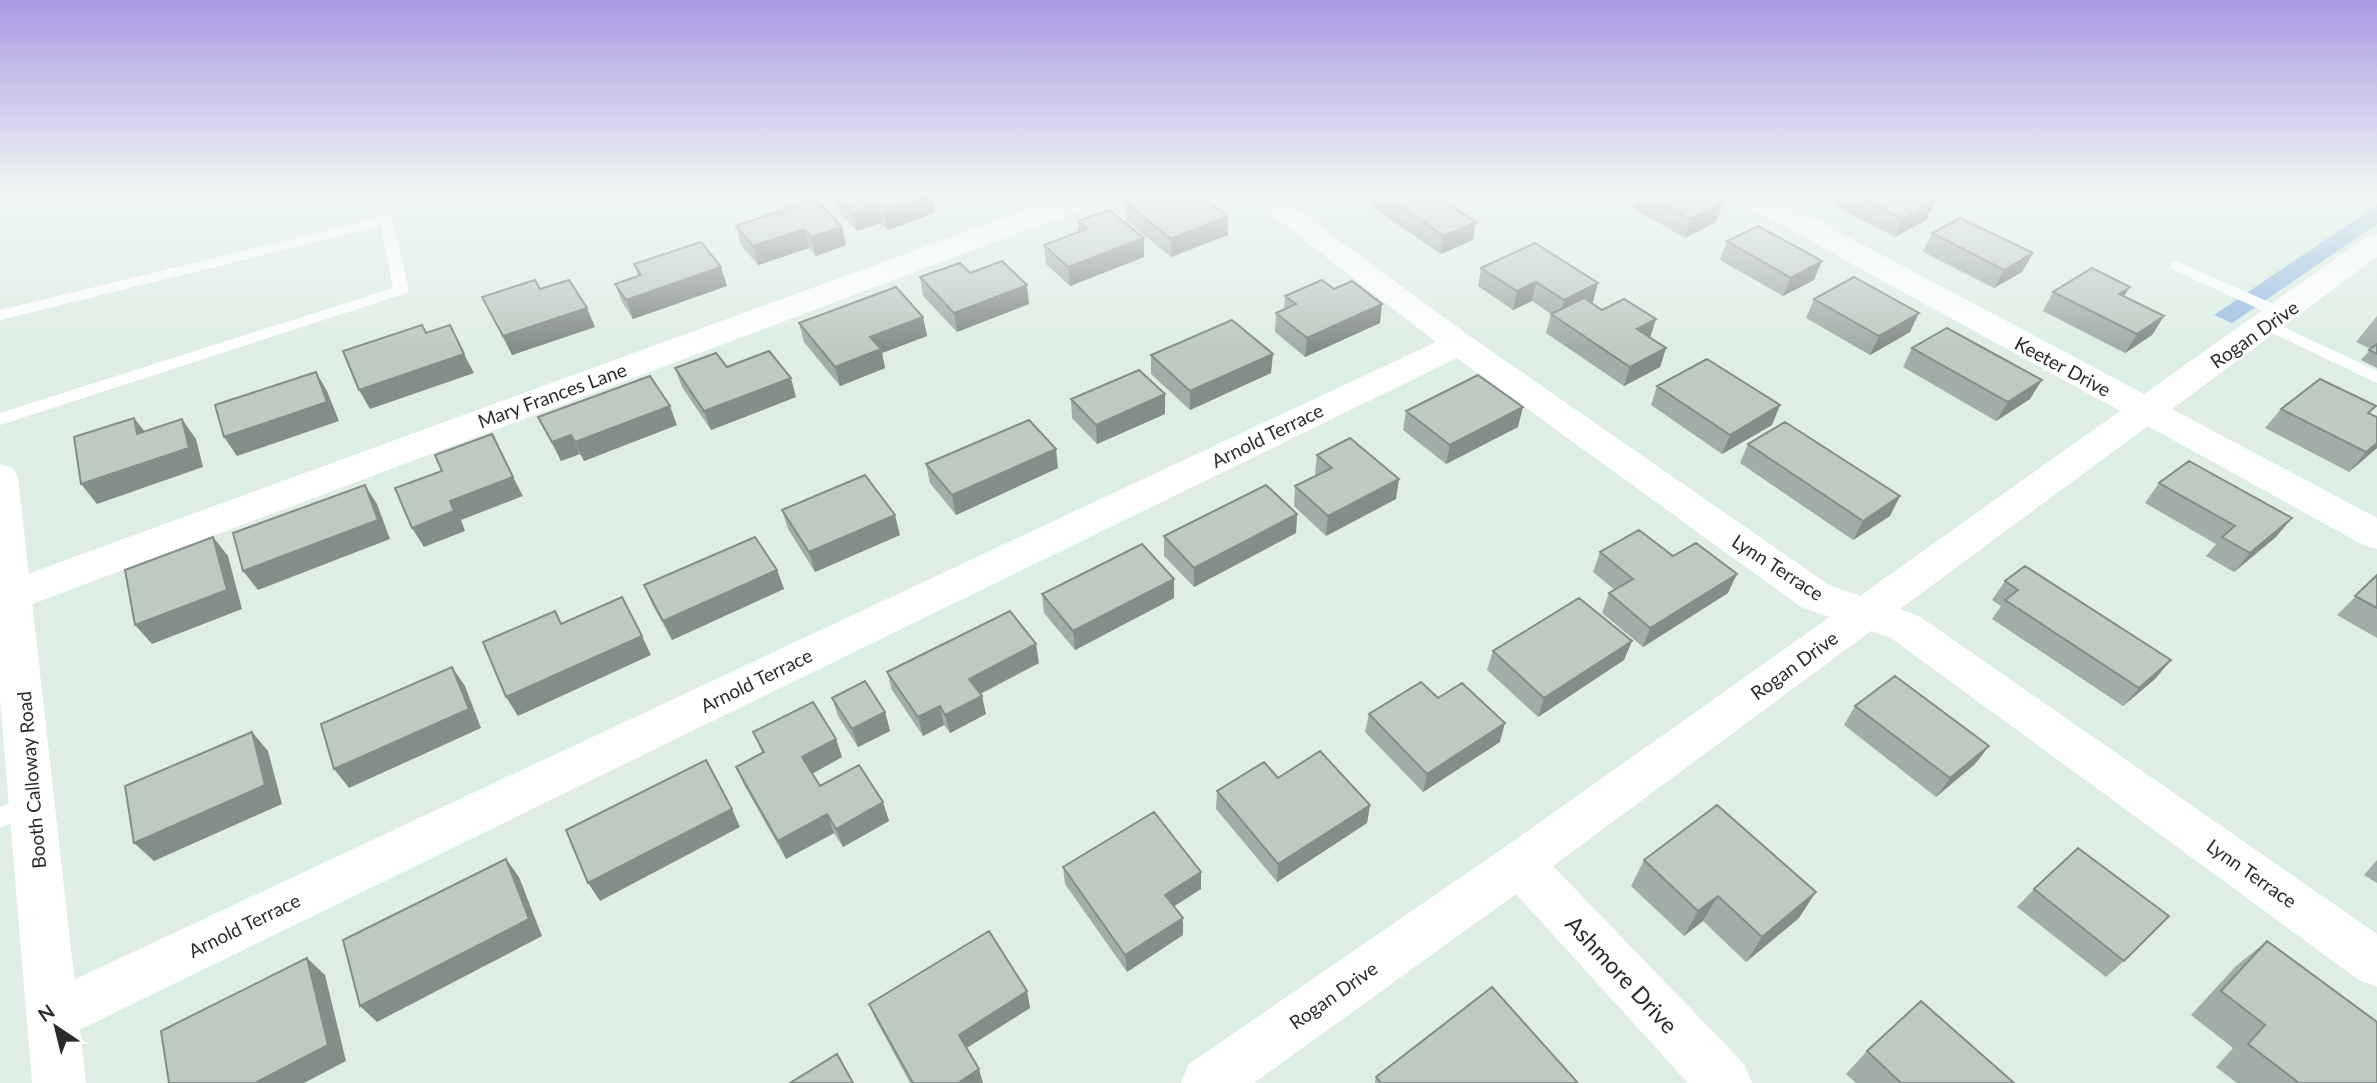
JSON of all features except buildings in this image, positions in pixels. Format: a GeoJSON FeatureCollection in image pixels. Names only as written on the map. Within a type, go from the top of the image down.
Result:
{"type":"FeatureCollection","features":[{"type":"Feature","properties":{"kind":"street","name":"Mary Frances Lane"},"geometry":{"type":"LineString","coordinates":[[13,595],[954,247]]}},
{"type":"Feature","properties":{"kind":"street","name":"Lynn Terrace"},"geometry":{"type":"LineString","coordinates":[[1328,247],[1458,344],[1815,596],[1905,627],[2377,963]]}},
{"type":"Feature","properties":{"kind":"street","name":"Keeter Drive"},"geometry":{"type":"LineString","coordinates":[[1843,247],[2377,535]]}},
{"type":"Feature","properties":{"kind":"street","name":"Rogan Drive"},"geometry":{"type":"LineString","coordinates":[[1208,1083],[1518,864],[2372,247]]}},
{"type":"Feature","properties":{"kind":"street","name":"Arnold Terrace"},"geometry":{"type":"LineString","coordinates":[[53,1017],[1458,344]]}},
{"type":"Feature","properties":{"kind":"street","name":"Booth Calloway Road"},"geometry":{"type":"LineString","coordinates":[[0,477],[13,595],[17,812],[53,1017],[59,1083]]}},
{"type":"Feature","properties":{"kind":"street","name":"Ashmore Drive"},"geometry":{"type":"LineString","coordinates":[[1518,864],[1726,1083]]}},
{"type":"Feature","properties":{"kind":"lane"},"geometry":{"type":"LineString","coordinates":[[0,315],[279,247]]}},
{"type":"Feature","properties":{"kind":"lane"},"geometry":{"type":"LineString","coordinates":[[0,419],[401,290],[392,247]]}},
{"type":"Feature","properties":{"kind":"lane"},"geometry":{"type":"LineString","coordinates":[[2176,266],[2377,378]]}},
{"type":"Feature","properties":{"kind":"shaded area"},"geometry":{"type":"Polygon","coordinates":[[[2315,247],[2344,247],[2232,323],[2214,315],[2315,247]]]}}]}
